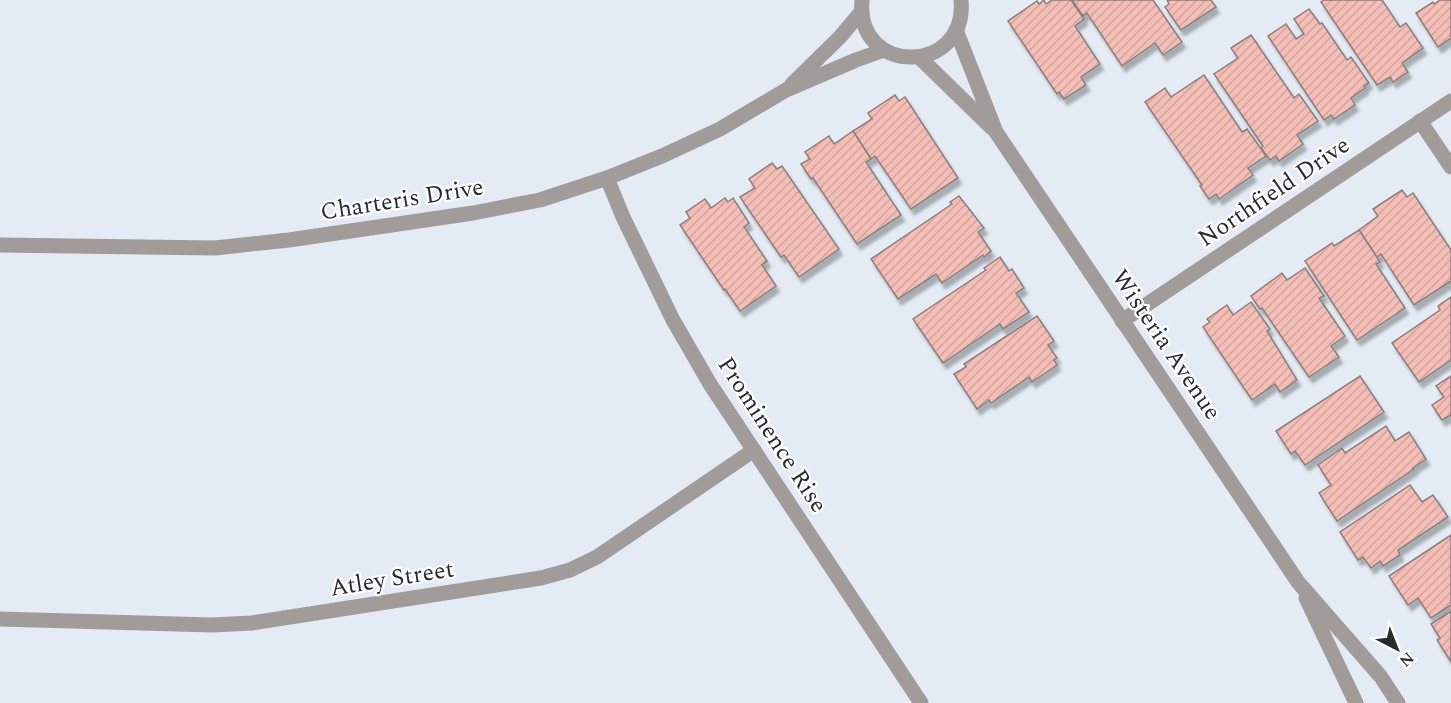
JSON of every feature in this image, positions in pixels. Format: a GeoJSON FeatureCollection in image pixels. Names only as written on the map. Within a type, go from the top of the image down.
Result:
{"type":"FeatureCollection","features":[{"type":"Feature","properties":{"kind":"street"},"geometry":{"type":"LineString","coordinates":[[861,6],[865,27],[873,40],[884,50],[895,56],[919,57],[934,53],[947,43],[960,20],[962,0]]}},
{"type":"Feature","properties":{"kind":"street","name":"Charteris Drive"},"geometry":{"type":"LineString","coordinates":[[786,90],[840,37],[861,6]]}},
{"type":"Feature","properties":{"kind":"street","name":"Wisteria Avenue"},"geometry":{"type":"LineString","coordinates":[[956,30],[996,132]]}},
{"type":"Feature","properties":{"kind":"street","name":"Charteris Drive"},"geometry":{"type":"LineString","coordinates":[[0,246],[215,248],[473,213],[540,200],[607,178],[662,156],[720,129],[786,90],[884,50]]}},
{"type":"Feature","properties":{"kind":"street","name":"Wisteria Avenue"},"geometry":{"type":"LineString","coordinates":[[919,57],[996,132],[1298,582],[1381,677],[1398,703]]}},
{"type":"Feature","properties":{"kind":"street","name":"Northfield Drive"},"geometry":{"type":"LineString","coordinates":[[1122,321],[1451,101]]}},
{"type":"Feature","properties":{"kind":"street"},"geometry":{"type":"LineString","coordinates":[[1420,121],[1451,167]]}},
{"type":"Feature","properties":{"kind":"street","name":"Prominence Rise"},"geometry":{"type":"LineString","coordinates":[[607,178],[623,217],[673,320],[710,384],[921,703]]}},
{"type":"Feature","properties":{"kind":"street","name":"Atley Street"},"geometry":{"type":"LineString","coordinates":[[0,619],[212,625],[252,623],[541,578],[570,570],[597,557],[754,450]]}},
{"type":"Feature","properties":{"kind":"street","name":"Wisteria Avenue"},"geometry":{"type":"LineString","coordinates":[[1298,582],[1356,703]]}},
{"type":"Feature","properties":{"kind":"building"},"geometry":{"type":"Polygon","coordinates":[[[1044,0],[1046,4],[1052,0],[1071,0],[1084,19],[1075,26],[1100,64],[1081,77],[1086,85],[1064,99],[1059,92],[1057,94],[1008,21],[1037,1],[1039,4],[1044,0]]]}},
{"type":"Feature","properties":{"kind":"building"},"geometry":{"type":"Polygon","coordinates":[[[1072,0],[1153,0],[1182,42],[1163,55],[1155,43],[1122,66],[1087,13],[1083,16],[1072,0]]]}},
{"type":"Feature","properties":{"kind":"building"},"geometry":{"type":"Polygon","coordinates":[[[1167,0],[1211,0],[1216,7],[1181,30],[1165,7],[1169,4],[1167,0]]]}},
{"type":"Feature","properties":{"kind":"building"},"geometry":{"type":"Polygon","coordinates":[[[1324,0],[1382,0],[1400,27],[1406,23],[1423,48],[1402,63],[1408,72],[1393,82],[1390,77],[1377,85],[1321,2],[1324,0]]]}},
{"type":"Feature","properties":{"kind":"building"},"geometry":{"type":"Polygon","coordinates":[[[1440,0],[1451,0],[1451,38],[1438,47],[1416,13],[1440,0]]]}},
{"type":"Feature","properties":{"kind":"building"},"geometry":{"type":"Polygon","coordinates":[[[1309,9],[1320,24],[1322,23],[1347,60],[1351,57],[1369,83],[1351,98],[1355,105],[1334,119],[1331,115],[1324,120],[1268,36],[1286,24],[1296,39],[1304,34],[1294,19],[1309,9]]]}},
{"type":"Feature","properties":{"kind":"building"},"geometry":{"type":"Polygon","coordinates":[[[1251,35],[1294,98],[1299,94],[1318,121],[1297,135],[1303,144],[1279,161],[1276,156],[1270,160],[1261,148],[1263,146],[1214,74],[1238,58],[1231,48],[1251,35]]]}},
{"type":"Feature","properties":{"kind":"building"},"geometry":{"type":"Polygon","coordinates":[[[1204,75],[1242,132],[1247,129],[1266,156],[1248,168],[1253,175],[1219,199],[1216,194],[1209,199],[1200,186],[1202,185],[1145,102],[1165,88],[1171,97],[1204,75]]]}},
{"type":"Feature","properties":{"kind":"building"},"geometry":{"type":"Polygon","coordinates":[[[895,95],[899,101],[905,97],[958,178],[911,209],[875,156],[871,159],[853,131],[872,119],[868,113],[895,95]]]}},
{"type":"Feature","properties":{"kind":"building"},"geometry":{"type":"Polygon","coordinates":[[[853,131],[871,159],[866,162],[901,215],[857,244],[813,178],[811,179],[801,164],[810,159],[805,152],[829,136],[834,144],[853,131]]]}},
{"type":"Feature","properties":{"kind":"building"},"geometry":{"type":"Polygon","coordinates":[[[772,163],[777,169],[782,166],[839,249],[799,277],[784,255],[781,257],[740,197],[755,188],[749,179],[772,163]]]}},
{"type":"Feature","properties":{"kind":"building"},"geometry":{"type":"Polygon","coordinates":[[[1402,190],[1407,197],[1413,193],[1451,250],[1451,281],[1414,305],[1381,254],[1377,257],[1359,230],[1378,216],[1373,209],[1402,190]]]}},
{"type":"Feature","properties":{"kind":"building"},"geometry":{"type":"Polygon","coordinates":[[[959,196],[984,228],[978,232],[991,251],[942,283],[936,274],[898,299],[871,259],[952,204],[950,202],[959,196]]]}},
{"type":"Feature","properties":{"kind":"building"},"geometry":{"type":"Polygon","coordinates":[[[725,198],[728,202],[733,198],[749,223],[744,227],[767,261],[762,265],[776,286],[740,311],[680,225],[690,218],[686,212],[705,199],[711,208],[725,198]]]}},
{"type":"Feature","properties":{"kind":"building"},"geometry":{"type":"Polygon","coordinates":[[[1359,230],[1380,262],[1376,264],[1405,308],[1357,340],[1305,261],[1332,243],[1334,246],[1359,230]]]}},
{"type":"Feature","properties":{"kind":"building"},"geometry":{"type":"Polygon","coordinates":[[[1000,257],[1009,271],[1012,269],[1024,288],[1016,293],[1029,312],[1003,329],[1000,324],[943,363],[913,319],[986,270],[984,268],[1000,257]]]}},
{"type":"Feature","properties":{"kind":"building"},"geometry":{"type":"Polygon","coordinates":[[[1305,268],[1324,296],[1319,298],[1345,336],[1331,346],[1339,357],[1309,377],[1262,308],[1260,309],[1251,296],[1282,273],[1287,280],[1305,268]]]}},
{"type":"Feature","properties":{"kind":"building"},"geometry":{"type":"Polygon","coordinates":[[[1451,297],[1451,360],[1419,382],[1392,343],[1440,310],[1438,306],[1451,297]]]}},
{"type":"Feature","properties":{"kind":"building"},"geometry":{"type":"Polygon","coordinates":[[[1251,302],[1270,329],[1267,331],[1297,380],[1280,392],[1275,384],[1252,400],[1203,327],[1210,322],[1207,319],[1227,305],[1233,315],[1251,302]]]}},
{"type":"Feature","properties":{"kind":"building"},"geometry":{"type":"Polygon","coordinates":[[[1037,316],[1054,341],[1048,345],[1057,358],[1054,360],[1057,365],[1032,382],[1029,377],[991,403],[989,400],[977,409],[954,374],[966,367],[964,364],[1037,316]]]}},
{"type":"Feature","properties":{"kind":"building"},"geometry":{"type":"Polygon","coordinates":[[[1360,376],[1384,412],[1305,465],[1295,451],[1291,454],[1276,431],[1360,376]]]}},
{"type":"Feature","properties":{"kind":"building"},"geometry":{"type":"Polygon","coordinates":[[[1451,376],[1451,415],[1442,420],[1432,405],[1444,397],[1436,386],[1451,376]]]}},
{"type":"Feature","properties":{"kind":"building"},"geometry":{"type":"Polygon","coordinates":[[[1386,426],[1395,441],[1409,432],[1426,459],[1337,521],[1319,493],[1331,485],[1318,465],[1342,448],[1345,453],[1386,426]]]}},
{"type":"Feature","properties":{"kind":"building"},"geometry":{"type":"Polygon","coordinates":[[[1410,485],[1422,502],[1433,495],[1448,517],[1398,550],[1400,555],[1383,566],[1380,561],[1371,568],[1363,557],[1358,560],[1340,532],[1410,485]]]}},
{"type":"Feature","properties":{"kind":"building"},"geometry":{"type":"Polygon","coordinates":[[[1451,535],[1451,605],[1431,618],[1418,598],[1408,605],[1389,576],[1451,535]]]}},
{"type":"Feature","properties":{"kind":"building"},"geometry":{"type":"Polygon","coordinates":[[[1451,611],[1451,662],[1437,640],[1440,638],[1431,624],[1451,611]]]}}]}
